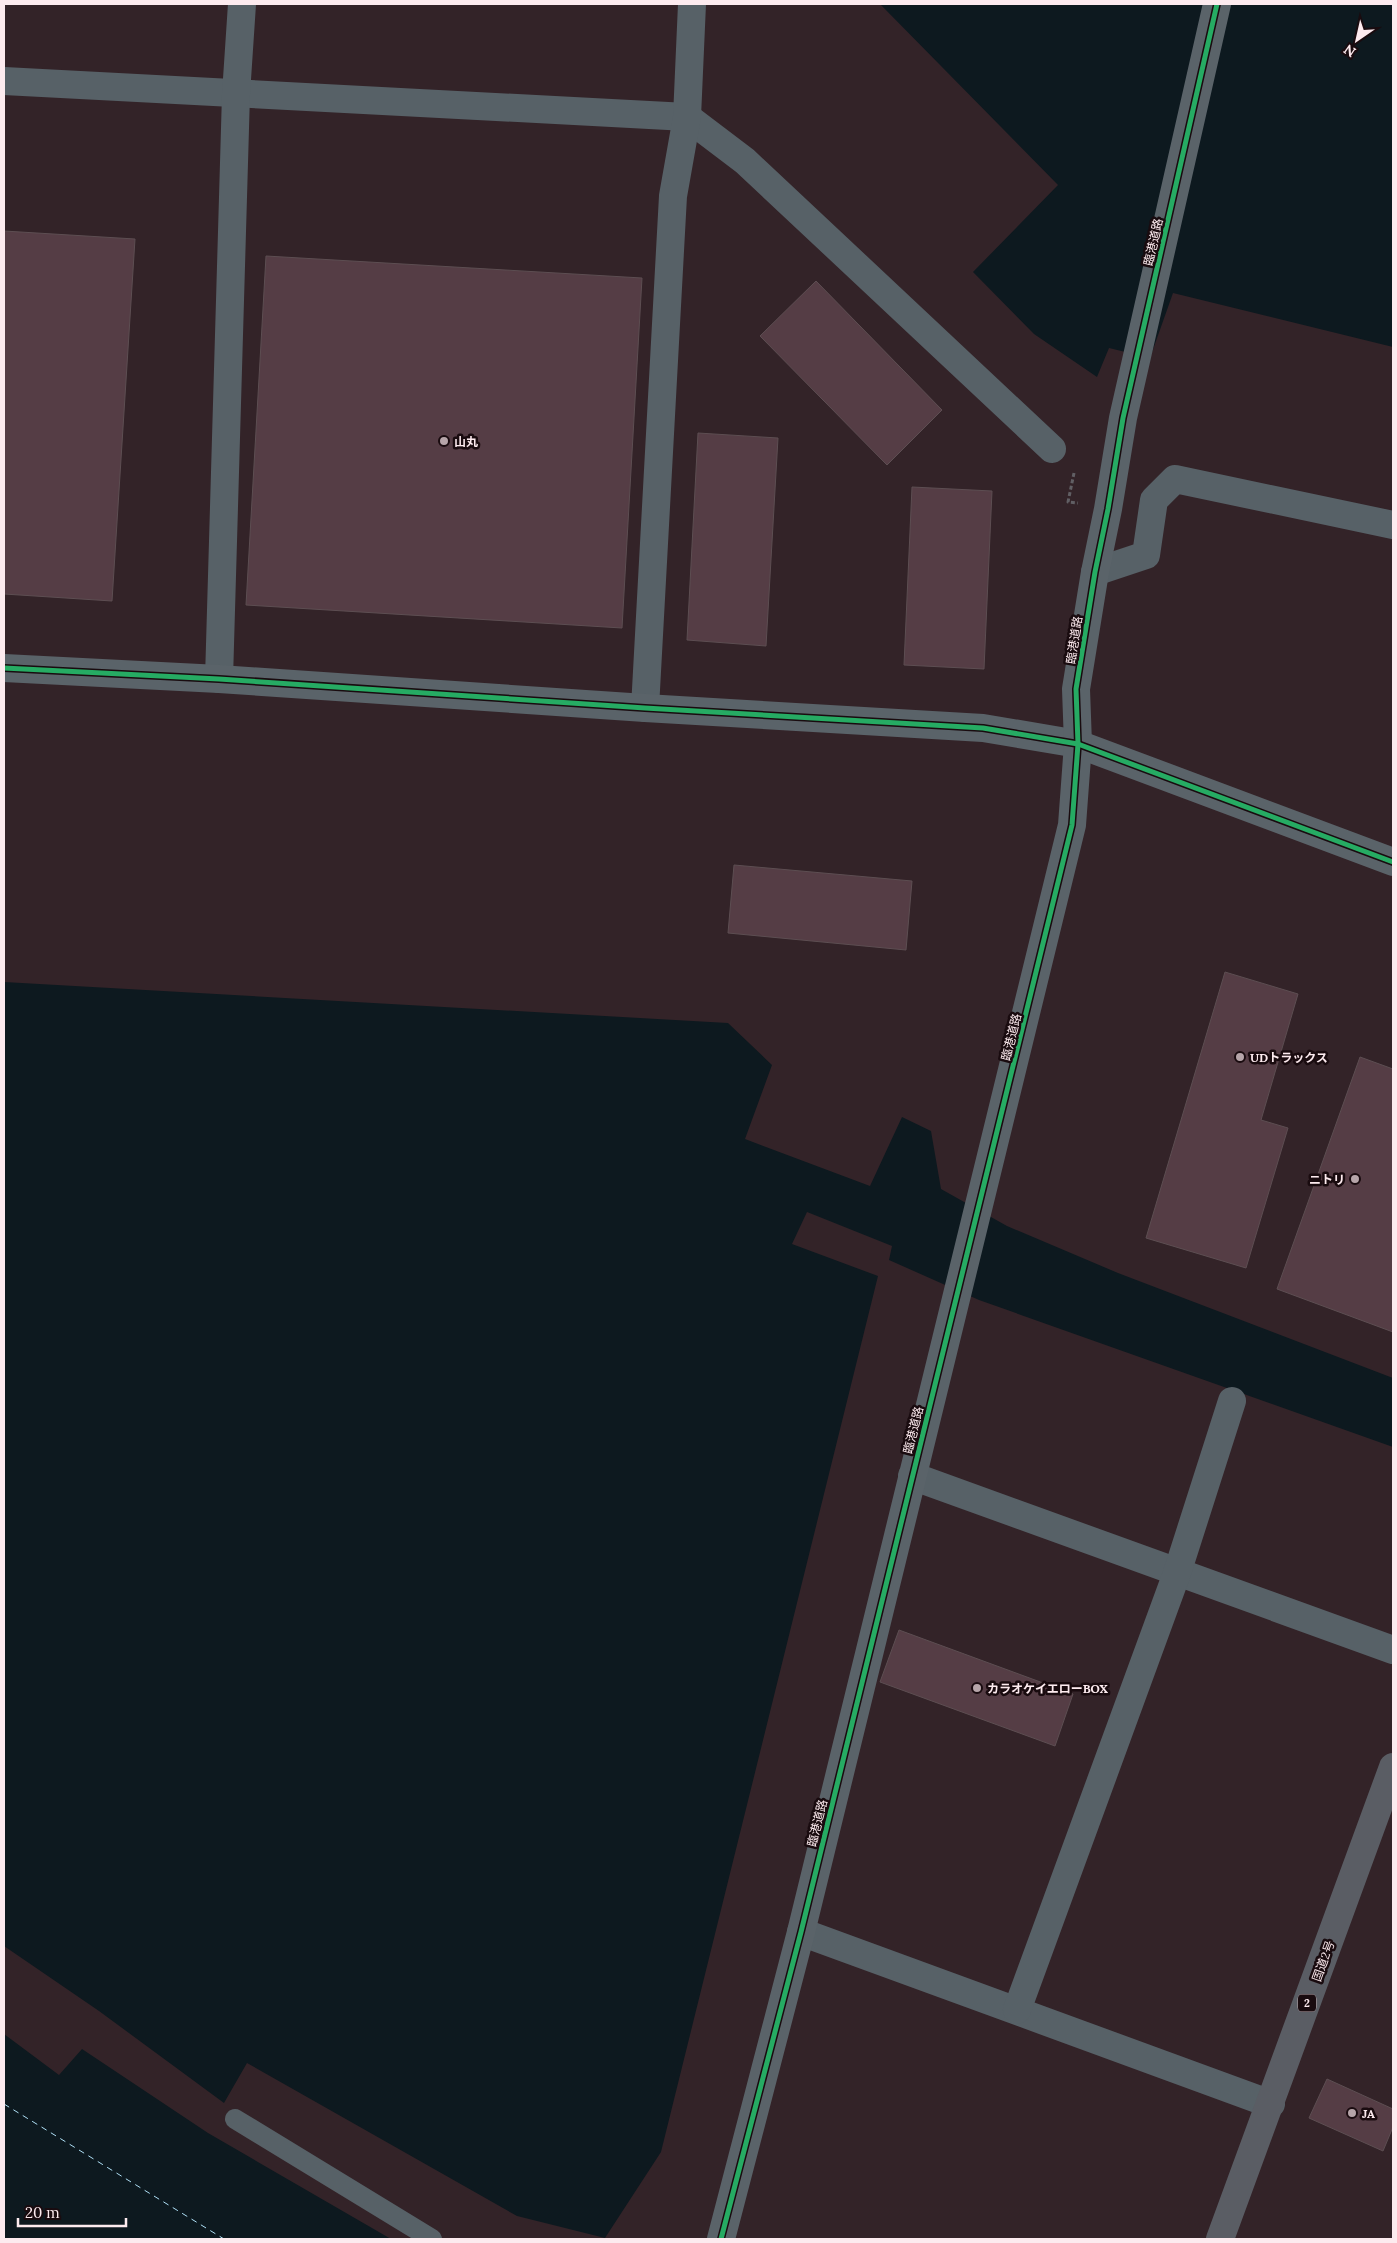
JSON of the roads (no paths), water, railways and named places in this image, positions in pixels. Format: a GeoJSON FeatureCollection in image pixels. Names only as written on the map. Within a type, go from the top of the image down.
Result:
{"type":"FeatureCollection","features":[{"type":"Feature","properties":{"kind":"highway","name":"国道2号"},"geometry":{"type":"LineString","coordinates":[[1220,2239],[1393,1767]]}},
{"type":"Feature","properties":{"kind":"street"},"geometry":{"type":"LineString","coordinates":[[219,679],[236,94],[242,4]]}},
{"type":"Feature","properties":{"kind":"street"},"geometry":{"type":"LineString","coordinates":[[645,708],[673,196],[687,117],[692,4]]}},
{"type":"Feature","properties":{"kind":"street","name":"臨港道路"},"geometry":{"type":"LineString","coordinates":[[722,2239],[801,1932],[912,1476],[983,1196],[1072,825],[1078,744],[1076,689],[1095,572],[1108,509],[1123,418],[1217,4]]}},
{"type":"Feature","properties":{"kind":"street"},"geometry":{"type":"LineString","coordinates":[[4,81],[687,117],[745,161],[1052,449]]}},
{"type":"Feature","properties":{"kind":"street"},"geometry":{"type":"LineString","coordinates":[[1095,572],[1146,555],[1154,500],[1175,479],[1393,525]]}},
{"type":"Feature","properties":{"kind":"street"},"geometry":{"type":"LineString","coordinates":[[4,668],[219,679],[645,708],[983,728],[1078,744],[1393,862]]}},
{"type":"Feature","properties":{"kind":"street"},"geometry":{"type":"LineString","coordinates":[[1017,2010],[1177,1572],[1232,1401]]}},
{"type":"Feature","properties":{"kind":"street"},"geometry":{"type":"LineString","coordinates":[[912,1476],[1393,1650]]}},
{"type":"Feature","properties":{"kind":"street"},"geometry":{"type":"LineString","coordinates":[[801,1932],[1271,2104]]}},
{"type":"Feature","properties":{"kind":"lane"},"geometry":{"type":"LineString","coordinates":[[236,2119],[432,2239]]}},
{"type":"Feature","properties":{"kind":"place","name":"山丸"},"geometry":{"type":"Point","coordinates":[444,441]}},
{"type":"Feature","properties":{"kind":"place","name":"UDトラックス"},"geometry":{"type":"Point","coordinates":[1240,1057]}},
{"type":"Feature","properties":{"kind":"place","name":"ニトリ"},"geometry":{"type":"Point","coordinates":[1355,1179]}},
{"type":"Feature","properties":{"kind":"place","name":"カラオケイエローBOX"},"geometry":{"type":"Point","coordinates":[977,1688]}},
{"type":"Feature","properties":{"kind":"place","name":"JA"},"geometry":{"type":"Point","coordinates":[1352,2113]}}]}
